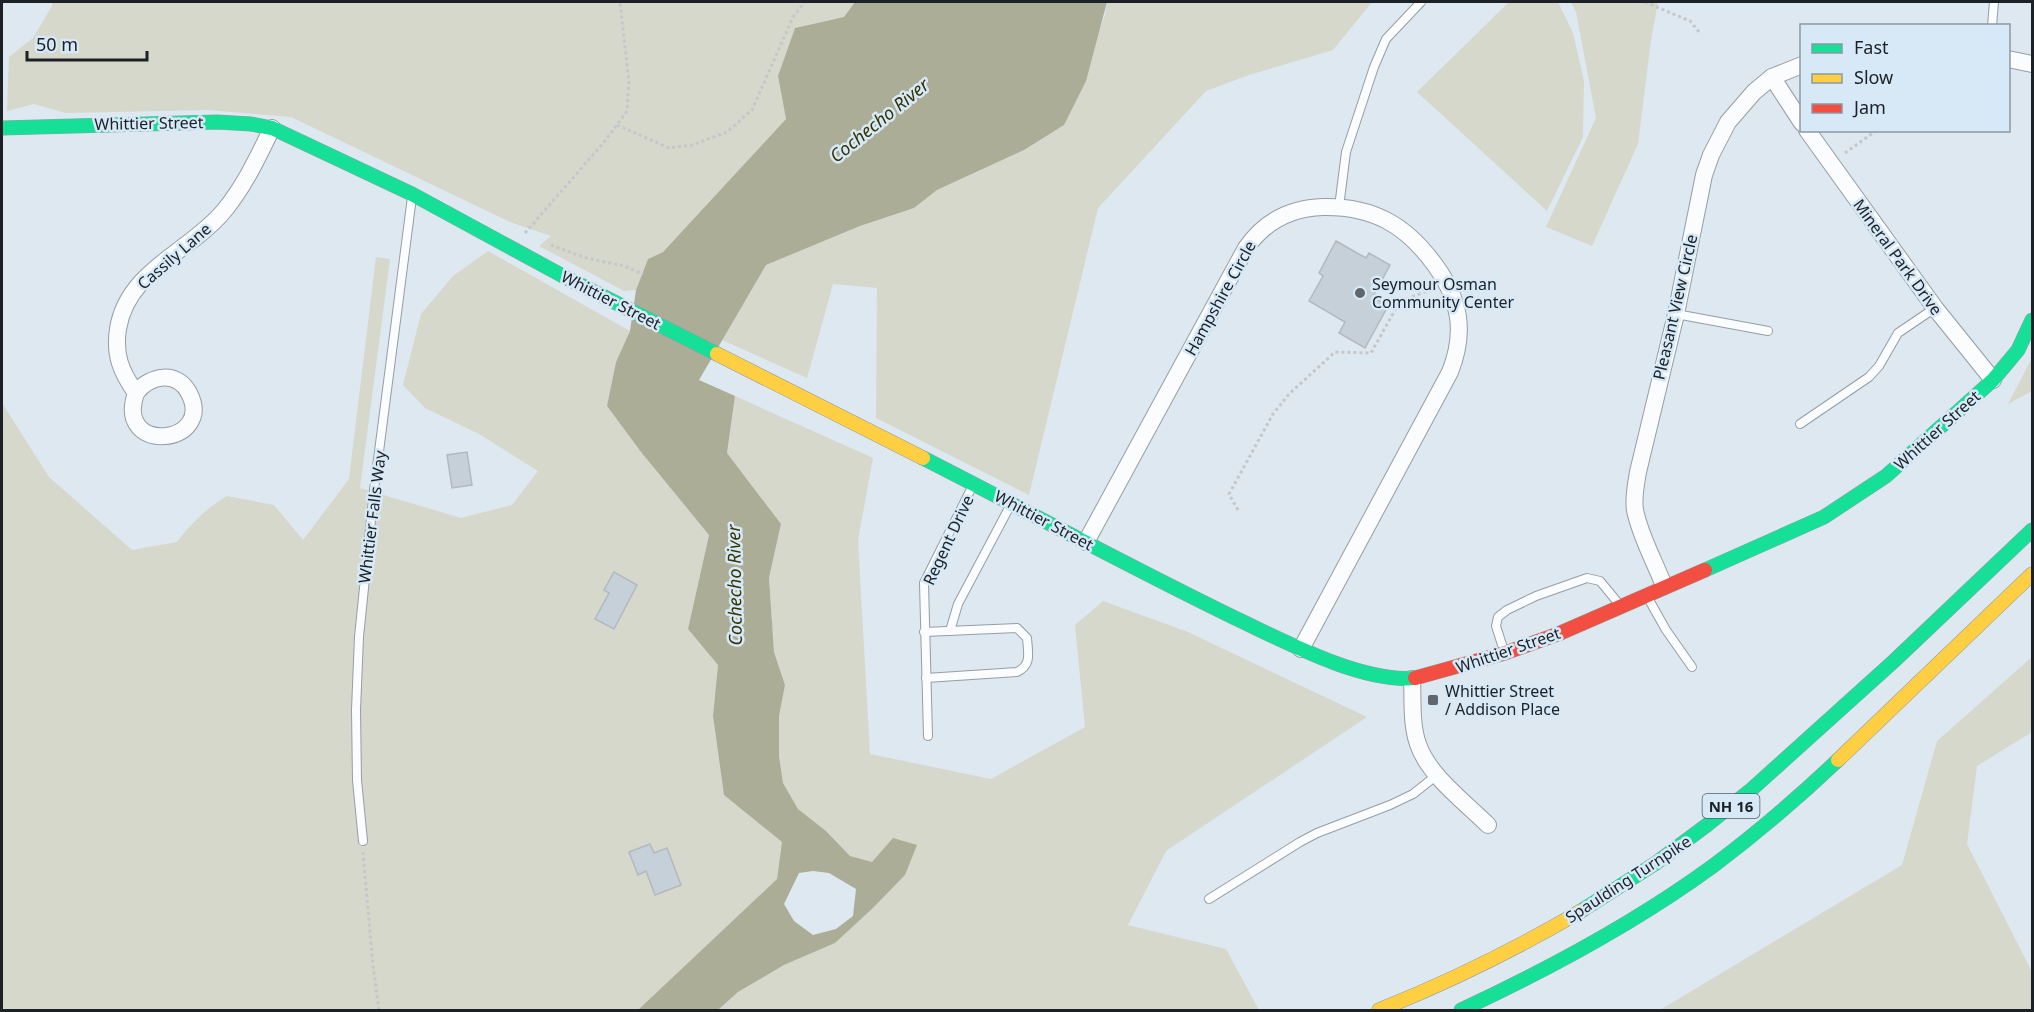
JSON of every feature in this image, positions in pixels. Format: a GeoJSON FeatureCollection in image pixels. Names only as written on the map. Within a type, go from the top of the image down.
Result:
{"type":"FeatureCollection","features":[{"type":"Feature","properties":{"kind":"main road","name":"Whittier Street"},"geometry":{"type":"LineString","coordinates":[[2,128],[217,122],[272,128],[412,194],[621,305],[974,484],[1153,578],[1301,649],[1342,666],[1367,674],[1412,679],[1450,671],[1558,634],[1824,517],[1894,469],[1993,380],[2018,350],[2032,320]]}},
{"type":"Feature","properties":{"kind":"main road","name":"Spaulding Turnpike"},"geometry":{"type":"LineString","coordinates":[[1379,1011],[1442,984],[1546,931],[1596,903],[1692,837],[1847,706],[2032,530]]}},
{"type":"Feature","properties":{"kind":"main road","name":"Spaulding Turnpike"},"geometry":{"type":"LineString","coordinates":[[1461,1011],[1498,994],[1616,931],[1660,903],[1746,840],[1861,738],[2032,574]]}},
{"type":"Feature","properties":{"kind":"street"},"geometry":{"type":"LineString","coordinates":[[2010,59],[2032,64]]}},
{"type":"Feature","properties":{"kind":"street","name":"Pleasant View Circle"},"geometry":{"type":"LineString","coordinates":[[1664,586],[1639,525],[1635,508],[1635,492],[1653,404],[1676,314],[1704,175],[1711,155],[1728,122],[1754,92],[1772,77],[1800,65]]}},
{"type":"Feature","properties":{"kind":"street"},"geometry":{"type":"LineString","coordinates":[[1772,77],[1800,120]]}},
{"type":"Feature","properties":{"kind":"street","name":"Cassily Lane"},"geometry":{"type":"LineString","coordinates":[[136,393],[123,376],[117,359],[116,344],[119,323],[126,303],[147,276],[210,226],[224,211],[239,189],[272,128]]}},
{"type":"Feature","properties":{"kind":"street","name":"Mineral Park Drive"},"geometry":{"type":"LineString","coordinates":[[1808,132],[1935,308],[1993,380]]}},
{"type":"Feature","properties":{"kind":"street","name":"Hampshire Circle"},"geometry":{"type":"LineString","coordinates":[[1086,542],[1254,236],[1275,219],[1307,208],[1339,207],[1379,216],[1397,225],[1413,238],[1442,274],[1454,297],[1459,316],[1457,354],[1450,372],[1301,649]]}},
{"type":"Feature","properties":{"kind":"street"},"geometry":{"type":"LineString","coordinates":[[1412,679],[1418,744],[1437,775],[1488,825]]}},
{"type":"Feature","properties":{"kind":"lane"},"geometry":{"type":"LineString","coordinates":[[1339,207],[1346,152],[1374,67],[1386,39],[1420,2]]}},
{"type":"Feature","properties":{"kind":"lane"},"geometry":{"type":"LineString","coordinates":[[1992,24],[1994,2]]}},
{"type":"Feature","properties":{"kind":"lane","name":"Whittier Falls Way"},"geometry":{"type":"LineString","coordinates":[[363,841],[357,780],[358,637],[374,490],[412,194]]}},
{"type":"Feature","properties":{"kind":"lane"},"geometry":{"type":"LineString","coordinates":[[1800,424],[1869,377],[1882,361],[1898,333],[1935,308]]}},
{"type":"Feature","properties":{"kind":"lane"},"geometry":{"type":"LineString","coordinates":[[1676,314],[1768,330]]}},
{"type":"Feature","properties":{"kind":"lane","name":"Regent Drive"},"geometry":{"type":"LineString","coordinates":[[928,736],[924,583],[974,484]]}},
{"type":"Feature","properties":{"kind":"lane"},"geometry":{"type":"LineString","coordinates":[[950,631],[958,604],[1011,503]]}},
{"type":"Feature","properties":{"kind":"lane"},"geometry":{"type":"LineString","coordinates":[[1505,653],[1496,626],[1498,617],[1536,596],[1587,578],[1600,581],[1621,607]]}},
{"type":"Feature","properties":{"kind":"lane"},"geometry":{"type":"LineString","coordinates":[[1646,595],[1666,630],[1692,667]]}},
{"type":"Feature","properties":{"kind":"lane"},"geometry":{"type":"LineString","coordinates":[[924,632],[1017,628],[1027,638],[1028,662],[1017,672],[926,678]]}},
{"type":"Feature","properties":{"kind":"lane"},"geometry":{"type":"LineString","coordinates":[[1209,899],[1300,842],[1317,833],[1390,806],[1413,794],[1437,775]]}},
{"type":"Feature","properties":{"kind":"path"},"geometry":{"type":"LineString","coordinates":[[533,239],[525,234],[627,111],[629,82],[620,2]]}},
{"type":"Feature","properties":{"kind":"path"},"geometry":{"type":"LineString","coordinates":[[616,125],[669,148],[692,146],[727,132],[752,110],[793,17],[805,2]]}},
{"type":"Feature","properties":{"kind":"path"},"geometry":{"type":"LineString","coordinates":[[1645,2],[1690,21],[1700,33]]}},
{"type":"Feature","properties":{"kind":"path"},"geometry":{"type":"LineString","coordinates":[[1845,153],[1874,132]]}},
{"type":"Feature","properties":{"kind":"path"},"geometry":{"type":"LineString","coordinates":[[543,242],[586,258],[624,266],[643,274]]}},
{"type":"Feature","properties":{"kind":"path"},"geometry":{"type":"LineString","coordinates":[[1238,510],[1229,494],[1273,414],[1289,394],[1335,352],[1371,353],[1400,301],[1420,294]]}},
{"type":"Feature","properties":{"kind":"path"},"geometry":{"type":"LineString","coordinates":[[363,841],[379,1011]]}},
{"type":"Feature","properties":{"kind":"shaded area"},"geometry":{"type":"Polygon","coordinates":[[[52,2],[855,2],[844,17],[795,28],[778,76],[786,119],[663,252],[648,259],[636,290],[624,291],[539,246],[551,236],[510,222],[291,117],[207,110],[66,113],[34,104],[7,111],[9,57],[33,38],[52,6],[52,2]]]}},
{"type":"Feature","properties":{"kind":"shaded area"},"geometry":{"type":"Polygon","coordinates":[[[1107,2],[1372,2],[1333,50],[1249,75],[1206,91],[1098,208],[1029,495],[876,418],[877,288],[833,284],[807,378],[722,340],[766,265],[860,226],[914,208],[937,190],[1024,150],[1064,125],[1105,15],[1107,2]]]}},
{"type":"Feature","properties":{"kind":"shaded area"},"geometry":{"type":"Polygon","coordinates":[[[1509,2],[1558,2],[1573,33],[1584,81],[1583,137],[1547,211],[1417,92],[1509,2]]]}},
{"type":"Feature","properties":{"kind":"shaded area"},"geometry":{"type":"Polygon","coordinates":[[[1571,2],[1658,2],[1638,144],[1592,246],[1546,227],[1596,118],[1576,12],[1571,2]]]}},
{"type":"Feature","properties":{"kind":"shaded area"},"geometry":{"type":"Polygon","coordinates":[[[488,251],[630,331],[616,362],[607,406],[641,452],[709,535],[688,629],[718,665],[713,716],[724,795],[782,842],[777,879],[638,1010],[2,1010],[2,403],[49,477],[132,550],[177,542],[200,516],[227,496],[274,505],[303,540],[349,479],[376,257],[390,259],[360,488],[461,518],[512,505],[538,471],[479,434],[425,408],[403,385],[421,314],[453,276],[488,251]]]}},
{"type":"Feature","properties":{"kind":"shaded area"},"geometry":{"type":"Polygon","coordinates":[[[2032,358],[2032,391],[2008,404],[2032,358]]]}},
{"type":"Feature","properties":{"kind":"shaded area"},"geometry":{"type":"Polygon","coordinates":[[[735,396],[873,458],[858,540],[870,754],[991,779],[1085,727],[1075,625],[1103,601],[1188,632],[1367,717],[1166,851],[1128,925],[1226,949],[1259,1010],[718,1010],[738,992],[784,965],[835,943],[905,875],[850,856],[826,831],[798,809],[783,783],[779,756],[779,716],[785,685],[774,652],[769,578],[781,525],[727,453],[735,396]]]}},
{"type":"Feature","properties":{"kind":"shaded area"},"geometry":{"type":"Polygon","coordinates":[[[2032,657],[2032,732],[1977,766],[1967,844],[2032,972],[2032,1010],[1660,1010],[1902,865],[1937,741],[2032,657]]]}},
{"type":"Feature","properties":{"kind":"water","name":"Cochecho River"},"geometry":{"type":"Polygon","coordinates":[[[855,2],[1107,2],[1086,81],[1064,125],[1024,150],[937,190],[914,208],[860,226],[766,265],[699,380],[735,396],[727,453],[781,524],[769,578],[774,652],[785,685],[779,716],[779,756],[783,783],[798,809],[826,831],[850,856],[872,862],[893,838],[917,845],[905,875],[835,943],[784,965],[738,992],[718,1010],[638,1010],[777,879],[782,842],[724,795],[713,716],[718,665],[688,629],[709,535],[641,452],[607,406],[616,362],[630,331],[636,290],[648,259],[663,252],[786,119],[778,76],[795,28],[844,17],[855,2]],[[813,871],[799,873],[784,904],[794,921],[813,935],[836,929],[853,916],[856,889],[829,873],[813,871]]]}},
{"type":"Feature","properties":{"kind":"building","name":"Seymour Osman Community Center"},"geometry":{"type":"Polygon","coordinates":[[[1336,241],[1366,258],[1369,253],[1390,265],[1373,297],[1388,306],[1365,348],[1339,333],[1345,322],[1309,301],[1323,276],[1319,273],[1336,241]]]}},
{"type":"Feature","properties":{"kind":"building"},"geometry":{"type":"Polygon","coordinates":[[[467,452],[472,485],[452,488],[447,455],[467,452]]]}},
{"type":"Feature","properties":{"kind":"building"},"geometry":{"type":"Polygon","coordinates":[[[614,572],[637,585],[614,629],[595,619],[609,593],[604,590],[614,572]]]}},
{"type":"Feature","properties":{"kind":"building"},"geometry":{"type":"Polygon","coordinates":[[[650,844],[654,853],[667,848],[681,885],[655,895],[646,871],[638,875],[629,852],[650,844]]]}},
{"type":"Feature","properties":{"kind":"traffic: fast"},"geometry":{"type":"LineString","coordinates":[[2,128],[217,122],[272,128],[412,194],[563,276],[717,354]]}},
{"type":"Feature","properties":{"kind":"traffic: fast"},"geometry":{"type":"LineString","coordinates":[[1705,570],[1824,517],[1886,476],[1993,380],[2018,350],[2032,320]]}},
{"type":"Feature","properties":{"kind":"traffic: fast"},"geometry":{"type":"LineString","coordinates":[[923,458],[1157,579],[1299,648],[1371,674],[1394,678],[1415,678]]}},
{"type":"Feature","properties":{"kind":"traffic: fast"},"geometry":{"type":"LineString","coordinates":[[1581,911],[1656,863],[1752,789],[1894,661],[2032,530]]}},
{"type":"Feature","properties":{"kind":"traffic: fast"},"geometry":{"type":"LineString","coordinates":[[1461,1010],[1591,944],[1653,907],[1713,866],[1762,828],[1838,760]]}},
{"type":"Feature","properties":{"kind":"traffic: slow"},"geometry":{"type":"LineString","coordinates":[[717,354],[923,458]]}},
{"type":"Feature","properties":{"kind":"traffic: slow"},"geometry":{"type":"LineString","coordinates":[[1838,760],[2032,574]]}},
{"type":"Feature","properties":{"kind":"traffic: slow"},"geometry":{"type":"LineString","coordinates":[[1379,1010],[1482,964],[1581,911]]}},
{"type":"Feature","properties":{"kind":"traffic: jam"},"geometry":{"type":"LineString","coordinates":[[1415,678],[1505,653],[1558,634],[1705,570]]}},
{"type":"Feature","properties":{"kind":"place","name":"Seymour Osman Community Center"},"geometry":{"type":"Point","coordinates":[1360,293]}},
{"type":"Feature","properties":{"kind":"place","name":"Whittier Street / Addison Place"},"geometry":{"type":"Point","coordinates":[1433,700]}}]}
